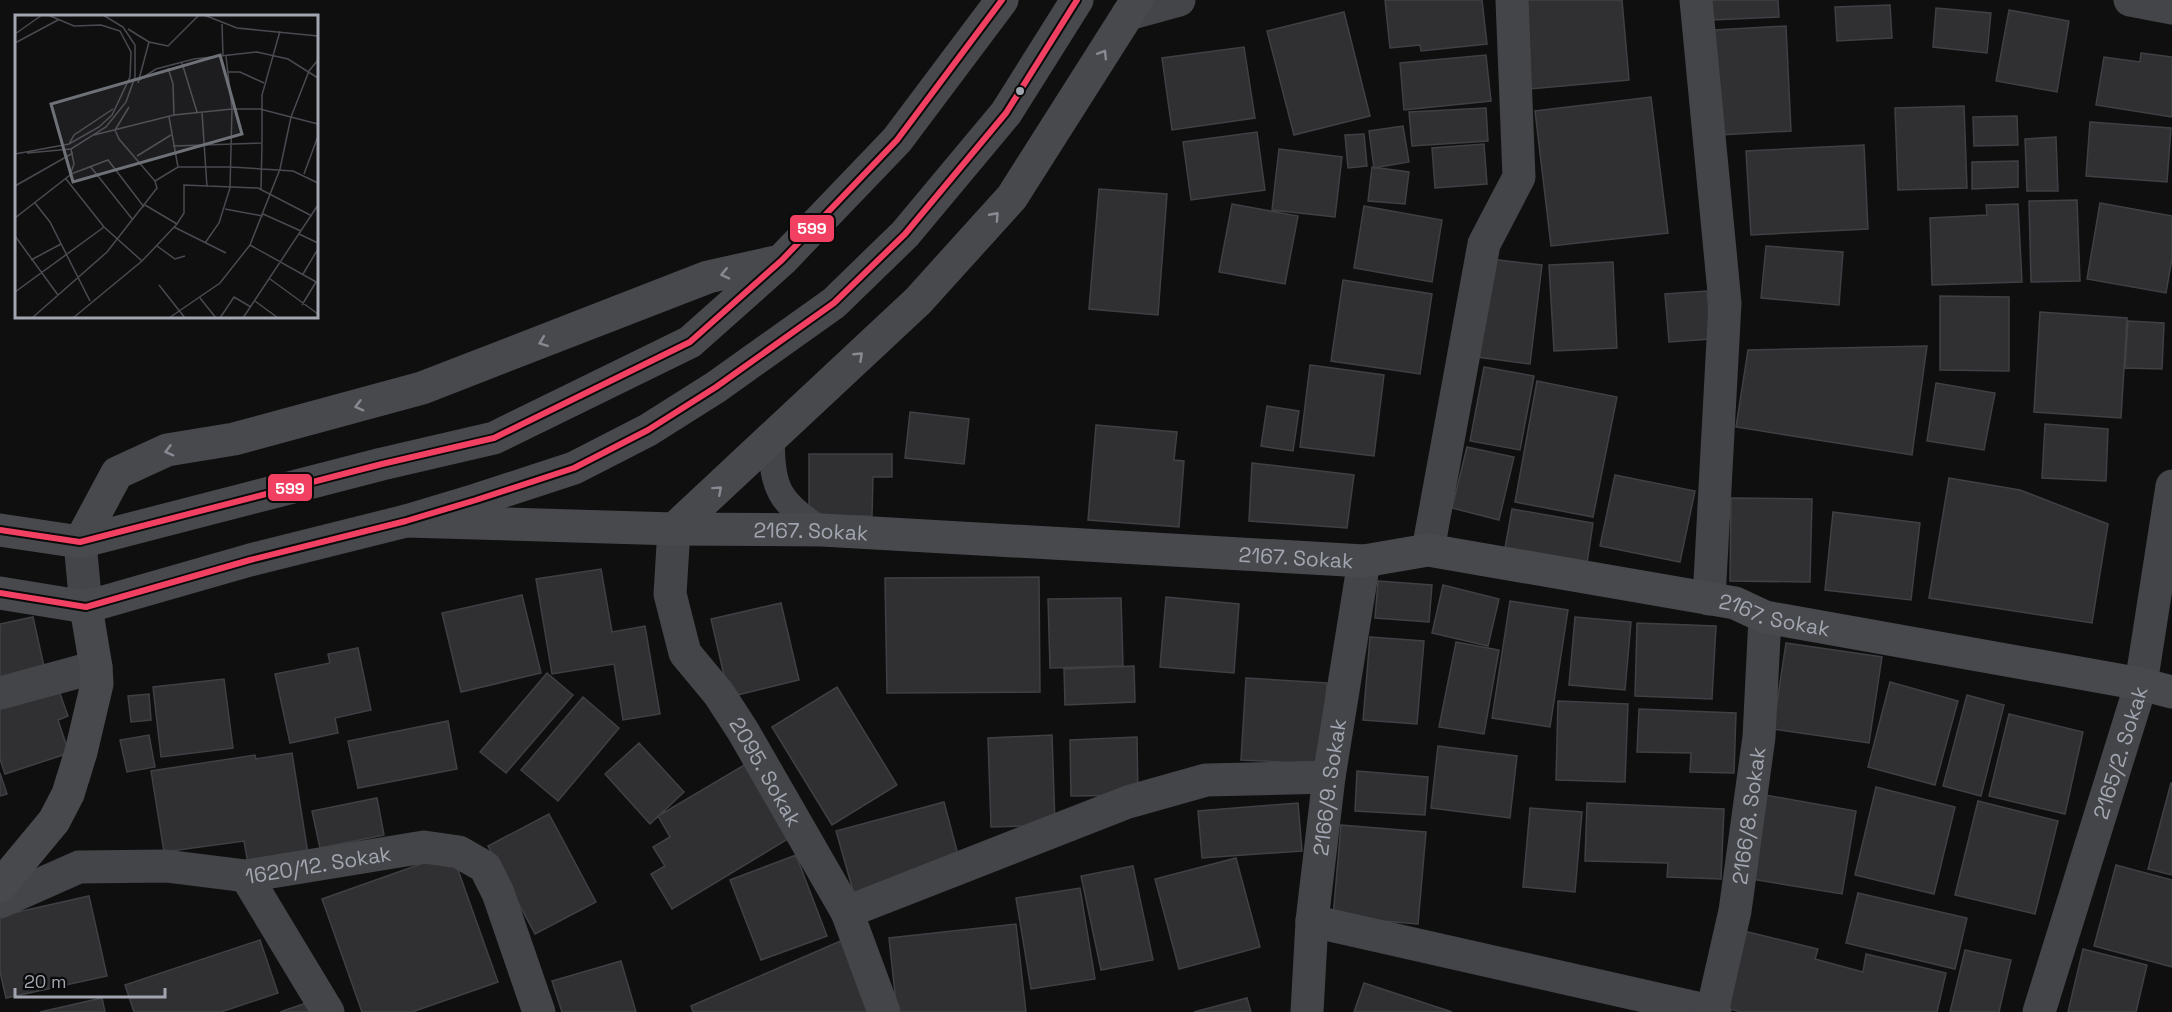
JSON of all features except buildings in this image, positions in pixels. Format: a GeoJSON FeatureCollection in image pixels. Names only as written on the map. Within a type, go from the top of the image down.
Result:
{"type":"FeatureCollection","features":[{"type":"Feature","properties":{"kind":"main road"},"geometry":{"type":"LineString","coordinates":[[0,530],[80,542],[382,464],[494,438],[690,342],[782,260],[897,140],[1002,0]]}},
{"type":"Feature","properties":{"kind":"main road"},"geometry":{"type":"LineString","coordinates":[[0,593],[86,607],[250,560],[406,522],[574,468],[658,424],[716,387],[834,303],[905,234],[1006,112],[1077,0]]}},
{"type":"Feature","properties":{"kind":"main road"},"geometry":{"type":"LineString","coordinates":[[674,529],[918,301],[1012,196],[1132,7]]}},
{"type":"Feature","properties":{"kind":"main road"},"geometry":{"type":"LineString","coordinates":[[80,542],[117,473],[167,450],[234,440],[422,388],[708,278],[782,260]]}},
{"type":"Feature","properties":{"kind":"main road","name":"2167. Sokak"},"geometry":{"type":"LineString","coordinates":[[406,522],[674,529],[822,530],[1364,561],[1428,550],[1735,603],[1765,617],[2141,684],[2172,692]]}},
{"type":"Feature","properties":{"kind":"main road"},"geometry":{"type":"LineString","coordinates":[[0,886],[54,821],[68,794],[81,752],[97,684],[86,607]]}},
{"type":"Feature","properties":{"kind":"street"},"geometry":{"type":"LineString","coordinates":[[1132,7],[1179,0]]}},
{"type":"Feature","properties":{"kind":"street"},"geometry":{"type":"LineString","coordinates":[[1428,550],[1484,244],[1519,177],[1512,0]]}},
{"type":"Feature","properties":{"kind":"street"},"geometry":{"type":"LineString","coordinates":[[1696,0],[1725,303],[1709,599]]}},
{"type":"Feature","properties":{"kind":"street"},"geometry":{"type":"LineString","coordinates":[[2130,0],[2172,8]]}},
{"type":"Feature","properties":{"kind":"street","name":"2165/2. Sokak"},"geometry":{"type":"LineString","coordinates":[[2039,1012],[2141,684],[2172,486]]}},
{"type":"Feature","properties":{"kind":"street","name":"2095. Sokak"},"geometry":{"type":"LineString","coordinates":[[674,529],[669,594],[685,653],[719,694],[847,912],[884,1012]]}},
{"type":"Feature","properties":{"kind":"street"},"geometry":{"type":"LineString","coordinates":[[80,542],[86,607]]}},
{"type":"Feature","properties":{"kind":"street","name":"2166/9. Sokak"},"geometry":{"type":"LineString","coordinates":[[1307,1012],[1312,921],[1329,777],[1364,561]]}},
{"type":"Feature","properties":{"kind":"street","name":"2166/8. Sokak"},"geometry":{"type":"LineString","coordinates":[[1713,1012],[1735,911],[1759,737],[1765,617]]}},
{"type":"Feature","properties":{"kind":"street"},"geometry":{"type":"LineString","coordinates":[[0,693],[96,667]]}},
{"type":"Feature","properties":{"kind":"street"},"geometry":{"type":"LineString","coordinates":[[847,912],[1128,802],[1206,780],[1329,777]]}},
{"type":"Feature","properties":{"kind":"street","name":"1620/12. Sokak"},"geometry":{"type":"LineString","coordinates":[[0,902],[79,867],[166,866],[246,876],[424,847],[459,852],[485,867],[498,893],[539,1012]]}},
{"type":"Feature","properties":{"kind":"street"},"geometry":{"type":"LineString","coordinates":[[246,876],[328,1012]]}},
{"type":"Feature","properties":{"kind":"street"},"geometry":{"type":"LineString","coordinates":[[1312,921],[1713,1012]]}},
{"type":"Feature","properties":{"kind":"lane"},"geometry":{"type":"LineString","coordinates":[[772,439],[772,465],[776,485],[796,513],[822,530]]}},
{"type":"Feature","properties":{"kind":"transit line","name":"599"},"geometry":{"type":"LineString","coordinates":[[0,530],[80,542],[382,464],[494,438],[690,342],[782,260],[897,140],[1002,0]]}},
{"type":"Feature","properties":{"kind":"transit line","name":"599"},"geometry":{"type":"LineString","coordinates":[[0,593],[86,607],[250,560],[406,521],[476,500],[574,468],[648,430],[716,387],[834,303],[905,234],[1006,113],[1077,0]]}}]}
